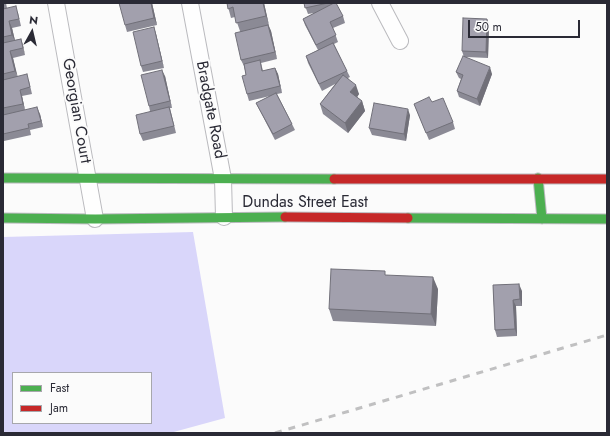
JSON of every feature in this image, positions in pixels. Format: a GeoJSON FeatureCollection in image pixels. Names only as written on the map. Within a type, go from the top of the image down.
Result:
{"type":"FeatureCollection","features":[{"type":"Feature","properties":{"kind":"main road","name":"Dundas Street East"},"geometry":{"type":"LineString","coordinates":[[3,178],[607,179]]}},
{"type":"Feature","properties":{"kind":"main road"},"geometry":{"type":"LineString","coordinates":[[538,178],[542,219]]}},
{"type":"Feature","properties":{"kind":"main road","name":"Dundas Street East"},"geometry":{"type":"LineString","coordinates":[[3,218],[95,219],[224,217],[607,219]]}},
{"type":"Feature","properties":{"kind":"street","name":"Georgian Court"},"geometry":{"type":"LineString","coordinates":[[56,3],[89,178],[95,219]]}},
{"type":"Feature","properties":{"kind":"street","name":"Bradgate Road"},"geometry":{"type":"LineString","coordinates":[[190,3],[223,179],[224,217]]}},
{"type":"Feature","properties":{"kind":"street"},"geometry":{"type":"LineString","coordinates":[[380,3],[400,41]]}},
{"type":"Feature","properties":{"kind":"shaded area"},"geometry":{"type":"Polygon","coordinates":[[[193,232],[225,418],[170,433],[3,433],[3,237],[193,232]]]}},
{"type":"Feature","properties":{"kind":"building"},"geometry":{"type":"Polygon","coordinates":[[[119,3],[151,3],[154,18],[125,25],[119,3]]]}},
{"type":"Feature","properties":{"kind":"building"},"geometry":{"type":"Polygon","coordinates":[[[227,3],[263,3],[266,16],[236,23],[233,7],[228,9],[227,3]]]}},
{"type":"Feature","properties":{"kind":"building"},"geometry":{"type":"Polygon","coordinates":[[[304,3],[328,3],[305,8],[304,3]]]}},
{"type":"Feature","properties":{"kind":"building"},"geometry":{"type":"Polygon","coordinates":[[[336,3],[343,16],[330,22],[336,35],[316,45],[303,19],[336,3]]]}},
{"type":"Feature","properties":{"kind":"building"},"geometry":{"type":"Polygon","coordinates":[[[16,6],[19,19],[9,21],[12,35],[3,37],[3,9],[16,6]]]}},
{"type":"Feature","properties":{"kind":"building"},"geometry":{"type":"Polygon","coordinates":[[[463,18],[487,19],[486,52],[462,51],[463,18]]]}},
{"type":"Feature","properties":{"kind":"building"},"geometry":{"type":"Polygon","coordinates":[[[268,25],[275,52],[241,60],[235,33],[268,25]]]}},
{"type":"Feature","properties":{"kind":"building"},"geometry":{"type":"Polygon","coordinates":[[[154,27],[162,61],[141,66],[133,32],[154,27]]]}},
{"type":"Feature","properties":{"kind":"building"},"geometry":{"type":"Polygon","coordinates":[[[21,39],[23,48],[10,51],[15,71],[3,74],[3,43],[21,39]]]}},
{"type":"Feature","properties":{"kind":"building"},"geometry":{"type":"Polygon","coordinates":[[[333,43],[347,71],[319,84],[306,56],[333,43]]]}},
{"type":"Feature","properties":{"kind":"building"},"geometry":{"type":"Polygon","coordinates":[[[463,56],[490,67],[477,99],[457,91],[463,75],[456,72],[463,56]]]}},
{"type":"Feature","properties":{"kind":"building"},"geometry":{"type":"Polygon","coordinates":[[[260,60],[262,71],[275,68],[280,86],[247,94],[242,76],[246,75],[244,64],[260,60]]]}},
{"type":"Feature","properties":{"kind":"building"},"geometry":{"type":"Polygon","coordinates":[[[162,70],[170,101],[149,106],[141,75],[162,70]]]}},
{"type":"Feature","properties":{"kind":"building"},"geometry":{"type":"Polygon","coordinates":[[[27,74],[30,87],[20,90],[23,104],[3,108],[3,80],[27,74]]]}},
{"type":"Feature","properties":{"kind":"building"},"geometry":{"type":"Polygon","coordinates":[[[343,75],[356,85],[350,92],[362,101],[345,123],[320,104],[343,75]]]}},
{"type":"Feature","properties":{"kind":"building"},"geometry":{"type":"Polygon","coordinates":[[[276,93],[292,124],[273,134],[256,103],[276,93]]]}},
{"type":"Feature","properties":{"kind":"building"},"geometry":{"type":"Polygon","coordinates":[[[429,97],[432,102],[443,98],[453,122],[426,133],[414,104],[429,97]]]}},
{"type":"Feature","properties":{"kind":"building"},"geometry":{"type":"Polygon","coordinates":[[[374,103],[408,109],[404,134],[369,128],[374,103]]]}},
{"type":"Feature","properties":{"kind":"building"},"geometry":{"type":"Polygon","coordinates":[[[37,107],[41,121],[28,124],[29,128],[3,134],[3,115],[37,107]]]}},
{"type":"Feature","properties":{"kind":"building"},"geometry":{"type":"Polygon","coordinates":[[[169,107],[174,126],[140,134],[136,115],[169,107]]]}},
{"type":"Feature","properties":{"kind":"building"},"geometry":{"type":"Polygon","coordinates":[[[331,269],[385,271],[385,275],[433,277],[431,314],[329,309],[331,269]]]}},
{"type":"Feature","properties":{"kind":"building"},"geometry":{"type":"Polygon","coordinates":[[[519,284],[520,299],[513,300],[515,329],[495,330],[493,285],[519,284]]]}},
{"type":"Feature","properties":{"kind":"railway"},"geometry":{"type":"LineString","coordinates":[[275,433],[607,335]]}},
{"type":"Feature","properties":{"kind":"traffic: fast"},"geometry":{"type":"LineString","coordinates":[[3,178],[334,179]]}},
{"type":"Feature","properties":{"kind":"traffic: fast"},"geometry":{"type":"LineString","coordinates":[[538,178],[542,219]]}},
{"type":"Feature","properties":{"kind":"traffic: fast"},"geometry":{"type":"LineString","coordinates":[[3,218],[95,219],[285,217]]}},
{"type":"Feature","properties":{"kind":"traffic: fast"},"geometry":{"type":"LineString","coordinates":[[408,218],[607,219]]}},
{"type":"Feature","properties":{"kind":"traffic: jam"},"geometry":{"type":"LineString","coordinates":[[334,179],[607,179]]}},
{"type":"Feature","properties":{"kind":"traffic: jam"},"geometry":{"type":"LineString","coordinates":[[285,217],[408,218]]}}]}
